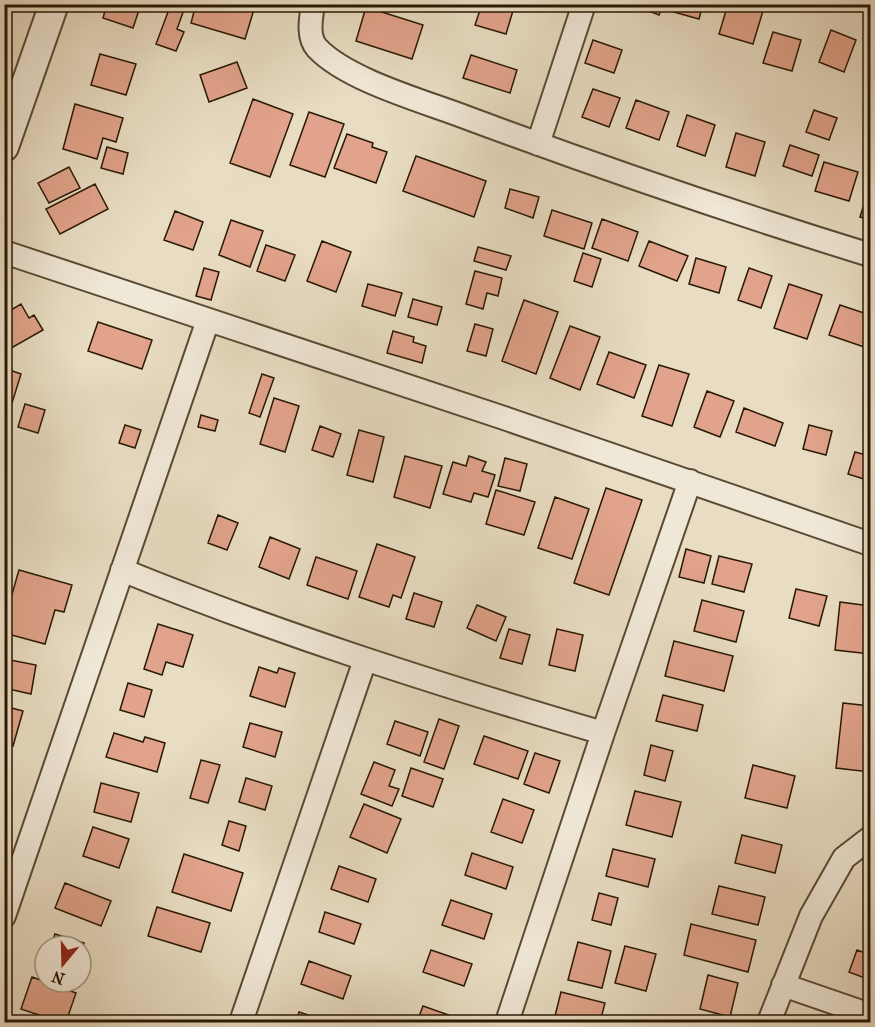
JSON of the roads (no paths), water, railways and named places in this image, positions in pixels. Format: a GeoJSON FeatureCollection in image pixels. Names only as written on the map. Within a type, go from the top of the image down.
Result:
{"type":"FeatureCollection","features":[{"type":"Feature","properties":{"kind":"street"},"geometry":{"type":"LineString","coordinates":[[4,147],[54,4]]}},
{"type":"Feature","properties":{"kind":"street"},"geometry":{"type":"LineString","coordinates":[[313,4],[310,26],[315,46],[333,62],[361,78],[538,144],[738,214],[870,255]]}},
{"type":"Feature","properties":{"kind":"street"},"geometry":{"type":"LineString","coordinates":[[538,144],[584,4]]}},
{"type":"Feature","properties":{"kind":"street"},"geometry":{"type":"LineString","coordinates":[[4,252],[690,481],[870,544]]}},
{"type":"Feature","properties":{"kind":"street"},"geometry":{"type":"LineString","coordinates":[[4,916],[208,320]]}},
{"type":"Feature","properties":{"kind":"street"},"geometry":{"type":"LineString","coordinates":[[507,1023],[603,733],[690,481]]}},
{"type":"Feature","properties":{"kind":"street"},"geometry":{"type":"LineString","coordinates":[[122,570],[194,599],[365,660],[603,733]]}},
{"type":"Feature","properties":{"kind":"street"},"geometry":{"type":"LineString","coordinates":[[241,1023],[365,660]]}},
{"type":"Feature","properties":{"kind":"street"},"geometry":{"type":"LineString","coordinates":[[769,1023],[811,916],[844,858],[870,838]]}},
{"type":"Feature","properties":{"kind":"street"},"geometry":{"type":"LineString","coordinates":[[783,985],[870,1015]]}}]}
